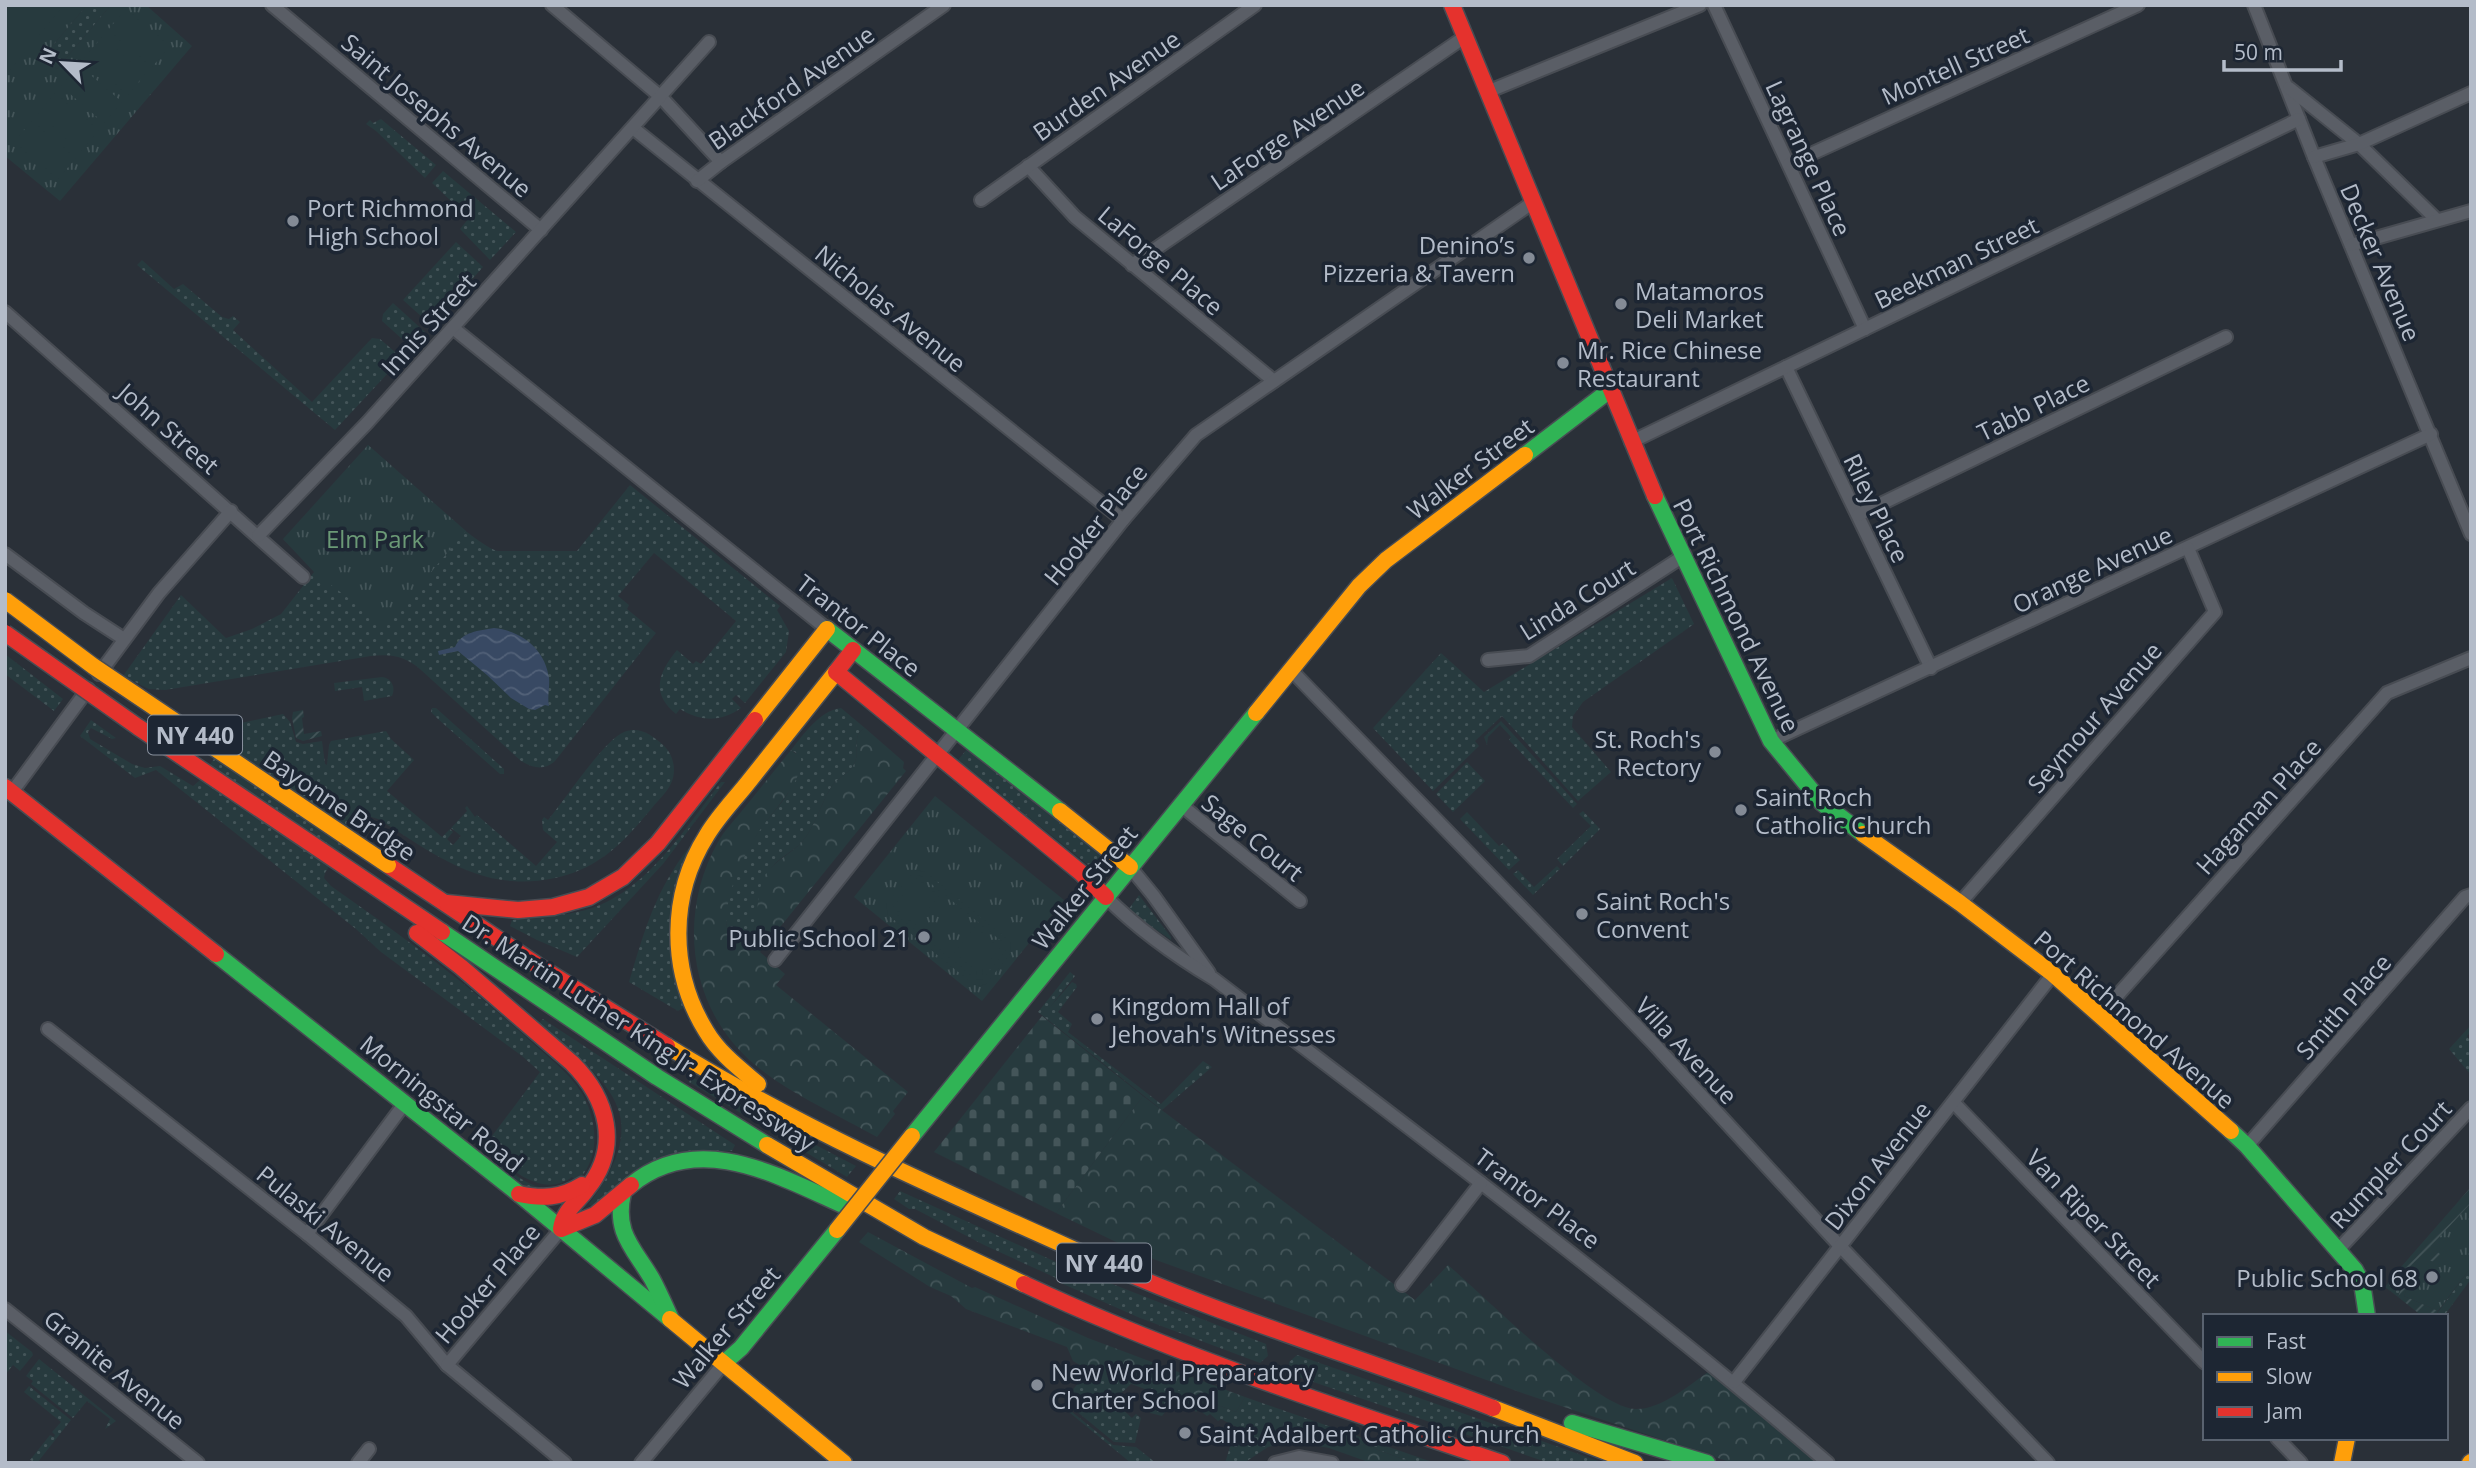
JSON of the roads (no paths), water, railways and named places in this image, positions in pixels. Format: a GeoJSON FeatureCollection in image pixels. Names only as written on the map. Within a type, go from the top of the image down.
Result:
{"type":"FeatureCollection","features":[{"type":"Feature","properties":{"kind":"main road","name":"Port Richmond Avenue"},"geometry":{"type":"LineString","coordinates":[[1452,5],[1631,442],[1682,557],[1771,741],[1822,803],[2053,974],[2247,1146],[2356,1270],[2362,1283],[2367,1314]]}},
{"type":"Feature","properties":{"kind":"main road","name":"Walker Street"},"geometry":{"type":"LineString","coordinates":[[724,1363],[741,1348],[1359,586],[1386,560],[1611,390]]}},
{"type":"Feature","properties":{"kind":"main road","name":"Bayonne Bridge"},"geometry":{"type":"LineString","coordinates":[[5,600],[93,666],[444,902]]}},
{"type":"Feature","properties":{"kind":"main road","name":"Trantor Place"},"geometry":{"type":"LineString","coordinates":[[827,629],[1130,867]]}},
{"type":"Feature","properties":{"kind":"main road"},"geometry":{"type":"LineString","coordinates":[[444,902],[518,909],[553,907],[589,897],[623,877],[643,860],[666,833],[827,629]]}},
{"type":"Feature","properties":{"kind":"main road","name":"Bayonne Bridge"},"geometry":{"type":"LineString","coordinates":[[5,633],[116,712],[376,886]]}},
{"type":"Feature","properties":{"kind":"main road"},"geometry":{"type":"LineString","coordinates":[[806,1124],[779,1097],[727,1060],[707,1035],[695,1014],[683,978],[678,953],[677,926],[687,875],[707,834],[853,650]]}},
{"type":"Feature","properties":{"kind":"main road","name":"Trantor Place"},"geometry":{"type":"LineString","coordinates":[[836,672],[1080,872],[1106,897]]}},
{"type":"Feature","properties":{"kind":"main road","name":"Morningstar Road"},"geometry":{"type":"LineString","coordinates":[[9,789],[519,1194],[844,1463]]}},
{"type":"Feature","properties":{"kind":"main road"},"geometry":{"type":"LineString","coordinates":[[376,886],[407,925],[456,963],[589,1082],[602,1105],[608,1141],[601,1166],[589,1188],[563,1214],[561,1229],[598,1214],[640,1179],[660,1168],[693,1160],[727,1160],[768,1171],[828,1199],[924,1237]]}},
{"type":"Feature","properties":{"kind":"main road","name":"Dr. Martin Luther King Jr. Expressway"},"geometry":{"type":"LineString","coordinates":[[376,886],[705,1108],[924,1237],[1038,1292],[1185,1354],[1502,1463]]}},
{"type":"Feature","properties":{"kind":"main road","name":"Dr. Martin Luther King Jr. Expressway"},"geometry":{"type":"LineString","coordinates":[[444,902],[614,1014],[806,1124],[933,1186],[1111,1266],[1261,1325],[1412,1377],[1635,1463]]}},
{"type":"Feature","properties":{"kind":"main road"},"geometry":{"type":"LineString","coordinates":[[519,1194],[541,1198],[561,1197],[578,1188],[601,1166]]}},
{"type":"Feature","properties":{"kind":"main road"},"geometry":{"type":"LineString","coordinates":[[622,1193],[618,1209],[622,1231],[652,1279],[671,1319]]}},
{"type":"Feature","properties":{"kind":"main road"},"geometry":{"type":"LineString","coordinates":[[1412,1377],[1518,1405],[1707,1463]]}},
{"type":"Feature","properties":{"kind":"main road"},"geometry":{"type":"LineString","coordinates":[[2342,1463],[2347,1440]]}},
{"type":"Feature","properties":{"kind":"street","name":"Saint Josephs Avenue"},"geometry":{"type":"LineString","coordinates":[[272,5],[541,230]]}},
{"type":"Feature","properties":{"kind":"street"},"geometry":{"type":"LineString","coordinates":[[552,5],[661,97],[721,162]]}},
{"type":"Feature","properties":{"kind":"street","name":"Blackford Avenue"},"geometry":{"type":"LineString","coordinates":[[697,181],[944,5]]}},
{"type":"Feature","properties":{"kind":"street","name":"Burden Avenue"},"geometry":{"type":"LineString","coordinates":[[981,200],[1255,5]]}},
{"type":"Feature","properties":{"kind":"street"},"geometry":{"type":"LineString","coordinates":[[1487,92],[1700,5]]}},
{"type":"Feature","properties":{"kind":"street","name":"Lagrange Place"},"geometry":{"type":"LineString","coordinates":[[1714,5],[1865,329]]}},
{"type":"Feature","properties":{"kind":"street","name":"Montell Street"},"geometry":{"type":"LineString","coordinates":[[1789,164],[2138,5]]}},
{"type":"Feature","properties":{"kind":"street","name":"Decker Avenue"},"geometry":{"type":"LineString","coordinates":[[2253,5],[2471,534]]}},
{"type":"Feature","properties":{"kind":"street","name":"LaForge Avenue"},"geometry":{"type":"LineString","coordinates":[[1132,265],[1465,36]]}},
{"type":"Feature","properties":{"kind":"street","name":"Innis Street"},"geometry":{"type":"LineString","coordinates":[[258,536],[367,423],[709,42]]}},
{"type":"Feature","properties":{"kind":"street"},"geometry":{"type":"LineString","coordinates":[[2288,87],[2359,144],[2437,220]]}},
{"type":"Feature","properties":{"kind":"street"},"geometry":{"type":"LineString","coordinates":[[2314,158],[2359,144],[2471,93]]}},
{"type":"Feature","properties":{"kind":"street","name":"Beekman Street"},"geometry":{"type":"LineString","coordinates":[[1631,442],[2299,119]]}},
{"type":"Feature","properties":{"kind":"street","name":"Nicholas Avenue"},"geometry":{"type":"LineString","coordinates":[[633,128],[1123,520]]}},
{"type":"Feature","properties":{"kind":"street","name":"LaForge Place"},"geometry":{"type":"LineString","coordinates":[[1028,166],[1076,216],[1132,265],[1274,381]]}},
{"type":"Feature","properties":{"kind":"street","name":"Hooker Place"},"geometry":{"type":"LineString","coordinates":[[775,960],[1123,520],[1196,435],[1532,203]]}},
{"type":"Feature","properties":{"kind":"street"},"geometry":{"type":"LineString","coordinates":[[2351,245],[2471,211]]}},
{"type":"Feature","properties":{"kind":"street","name":"John Street"},"geometry":{"type":"LineString","coordinates":[[5,312],[303,577]]}},
{"type":"Feature","properties":{"kind":"street","name":"Trantor Place"},"geometry":{"type":"LineString","coordinates":[[453,328],[827,629]]}},
{"type":"Feature","properties":{"kind":"street","name":"Tabb Place"},"geometry":{"type":"LineString","coordinates":[[1858,515],[2226,337]]}},
{"type":"Feature","properties":{"kind":"street","name":"Riley Place"},"geometry":{"type":"LineString","coordinates":[[1786,367],[1931,668]]}},
{"type":"Feature","properties":{"kind":"street","name":"Orange Avenue"},"geometry":{"type":"LineString","coordinates":[[1771,741],[2431,434]]}},
{"type":"Feature","properties":{"kind":"street"},"geometry":{"type":"LineString","coordinates":[[9,789],[159,593],[231,512]]}},
{"type":"Feature","properties":{"kind":"street","name":"Seymour Avenue"},"geometry":{"type":"LineString","coordinates":[[1960,903],[2214,612],[2188,548]]}},
{"type":"Feature","properties":{"kind":"street"},"geometry":{"type":"LineString","coordinates":[[5,554],[124,639]]}},
{"type":"Feature","properties":{"kind":"street","name":"Linda Court"},"geometry":{"type":"LineString","coordinates":[[1488,660],[1529,656],[1682,557]]}},
{"type":"Feature","properties":{"kind":"street","name":"Hagaman Place"},"geometry":{"type":"LineString","coordinates":[[2100,1015],[2387,693],[2471,658]]}},
{"type":"Feature","properties":{"kind":"street","name":"Villa Avenue"},"geometry":{"type":"LineString","coordinates":[[1290,670],[1654,1044],[1840,1246],[2049,1463]]}},
{"type":"Feature","properties":{"kind":"street","name":"Sage Court"},"geometry":{"type":"LineString","coordinates":[[1181,805],[1300,901]]}},
{"type":"Feature","properties":{"kind":"street","name":"Trantor Place"},"geometry":{"type":"LineString","coordinates":[[1130,867],[1214,979]]}},
{"type":"Feature","properties":{"kind":"street","name":"Smith Place"},"geometry":{"type":"LineString","coordinates":[[2247,1146],[2465,897],[2471,895]]}},
{"type":"Feature","properties":{"kind":"street","name":"Trantor Place"},"geometry":{"type":"LineString","coordinates":[[1106,897],[1132,923],[1214,979],[1612,1284],[1734,1382],[1828,1463]]}},
{"type":"Feature","properties":{"kind":"street","name":"Dixon Avenue"},"geometry":{"type":"LineString","coordinates":[[1734,1382],[2053,974]]}},
{"type":"Feature","properties":{"kind":"street","name":"Pulaski Avenue"},"geometry":{"type":"LineString","coordinates":[[48,1030],[307,1234],[406,1316],[446,1365],[565,1463]]}},
{"type":"Feature","properties":{"kind":"street"},"geometry":{"type":"LineString","coordinates":[[307,1234],[405,1103]]}},
{"type":"Feature","properties":{"kind":"street","name":"Van Riper Street"},"geometry":{"type":"LineString","coordinates":[[1954,1103],[2203,1361]]}},
{"type":"Feature","properties":{"kind":"street","name":"Rumpler Court"},"geometry":{"type":"LineString","coordinates":[[2339,1249],[2471,1108]]}},
{"type":"Feature","properties":{"kind":"street"},"geometry":{"type":"LineString","coordinates":[[1402,1284],[1481,1184]]}},
{"type":"Feature","properties":{"kind":"street","name":"Hooker Place"},"geometry":{"type":"LineString","coordinates":[[446,1365],[561,1229]]}},
{"type":"Feature","properties":{"kind":"street","name":"Granite Avenue"},"geometry":{"type":"LineString","coordinates":[[5,1308],[198,1463]]}},
{"type":"Feature","properties":{"kind":"street","name":"Walker Street"},"geometry":{"type":"LineString","coordinates":[[641,1463],[724,1363]]}},
{"type":"Feature","properties":{"kind":"street"},"geometry":{"type":"LineString","coordinates":[[2279,1440],[2301,1463]]}},
{"type":"Feature","properties":{"kind":"street"},"geometry":{"type":"LineString","coordinates":[[358,1463],[369,1449]]}},
{"type":"Feature","properties":{"kind":"street"},"geometry":{"type":"LineString","coordinates":[[1275,1463],[1291,1458],[1310,1457],[1332,1463]]}},
{"type":"Feature","properties":{"kind":"water"},"geometry":{"type":"Polygon","coordinates":[[[494,628],[523,637],[543,658],[549,678],[549,706],[529,709],[511,698],[458,651],[439,655],[438,651],[455,647],[466,635],[494,628]]]}},
{"type":"Feature","properties":{"kind":"place","name":"Port Richmond High School"},"geometry":{"type":"Point","coordinates":[293,221]}},
{"type":"Feature","properties":{"kind":"place","name":"Denino’s Pizzeria & Tavern"},"geometry":{"type":"Point","coordinates":[1529,258]}},
{"type":"Feature","properties":{"kind":"place","name":"Matamoros Deli Market"},"geometry":{"type":"Point","coordinates":[1621,304]}},
{"type":"Feature","properties":{"kind":"place","name":"Mr. Rice Chinese Restaurant"},"geometry":{"type":"Point","coordinates":[1563,363]}},
{"type":"Feature","properties":{"kind":"place","name":"St. Roch's Rectory"},"geometry":{"type":"Point","coordinates":[1715,752]}},
{"type":"Feature","properties":{"kind":"place","name":"Saint Roch Catholic Church"},"geometry":{"type":"Point","coordinates":[1741,810]}},
{"type":"Feature","properties":{"kind":"place","name":"Saint Roch's Convent"},"geometry":{"type":"Point","coordinates":[1582,914]}},
{"type":"Feature","properties":{"kind":"place","name":"Public School 21"},"geometry":{"type":"Point","coordinates":[924,937]}},
{"type":"Feature","properties":{"kind":"place","name":"Kingdom Hall of Jehovah's Witnesses"},"geometry":{"type":"Point","coordinates":[1097,1019]}},
{"type":"Feature","properties":{"kind":"place","name":"Public School 68"},"geometry":{"type":"Point","coordinates":[2432,1277]}},
{"type":"Feature","properties":{"kind":"place","name":"New World Preparatory Charter School"},"geometry":{"type":"Point","coordinates":[1037,1385]}},
{"type":"Feature","properties":{"kind":"place","name":"Saint Adalbert Catholic Church"},"geometry":{"type":"Point","coordinates":[1185,1433]}},
{"type":"Feature","properties":{"kind":"park label","name":"Elm Park"},"geometry":{"type":"Point","coordinates":[375,538]}}]}
